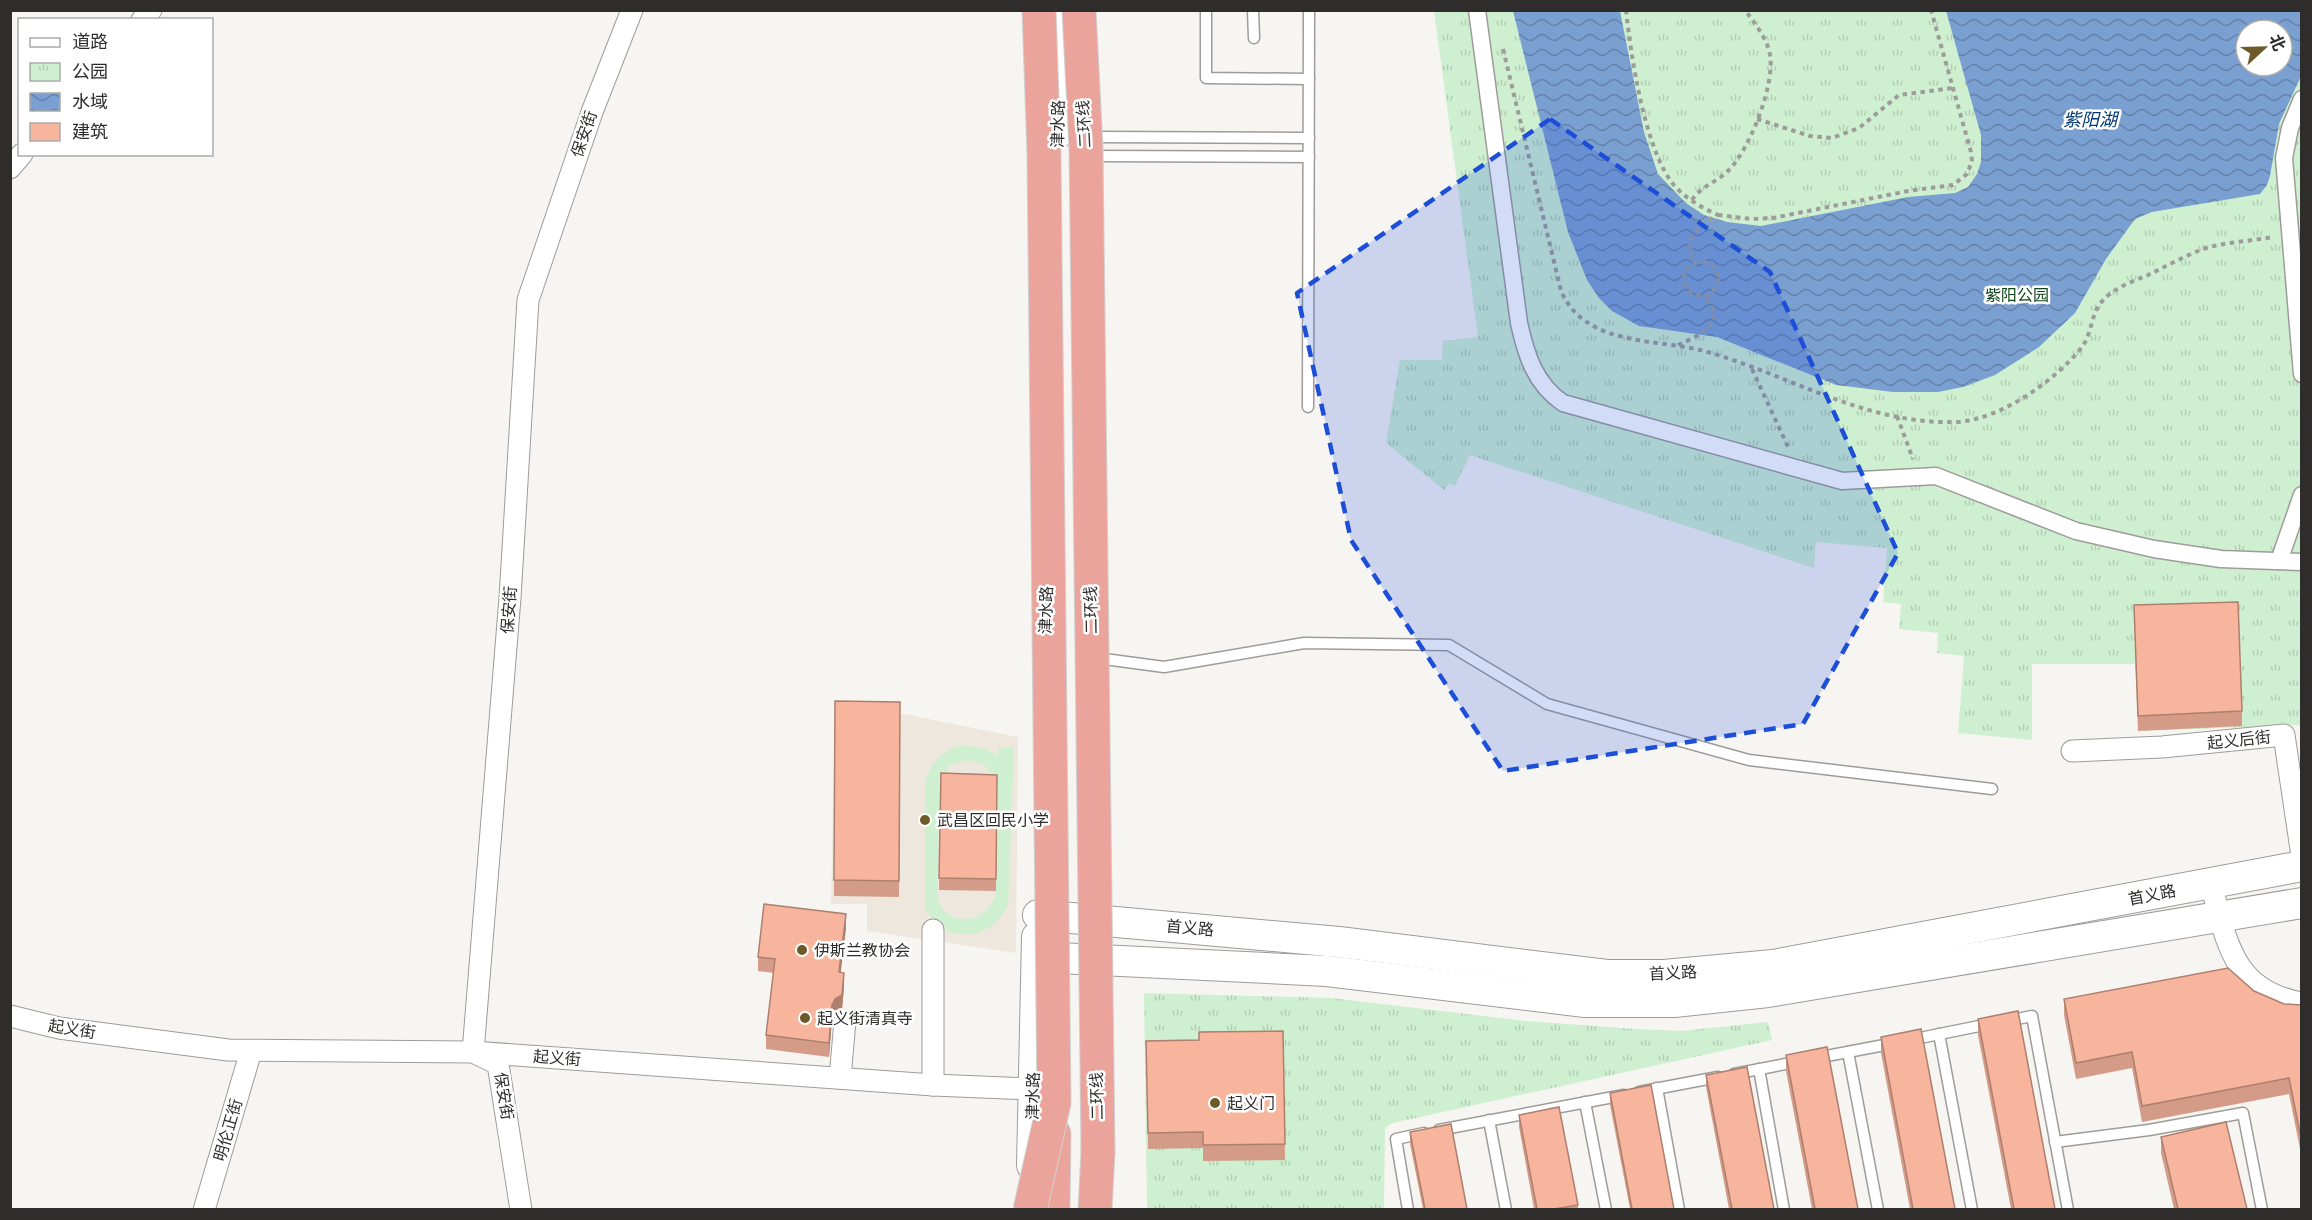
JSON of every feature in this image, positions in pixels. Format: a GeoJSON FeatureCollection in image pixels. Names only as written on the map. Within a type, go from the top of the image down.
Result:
{"type":"FeatureCollection","features":[{"type":"Feature","properties":{"kind":"highway"},"geometry":{"type":"LineString","coordinates":[[1039,10],[1044,155],[1043,1096],[1053,1209]]}},
{"type":"Feature","properties":{"kind":"highway","name":"二环线"},"geometry":{"type":"LineString","coordinates":[[1079,10],[1086,148],[1098,1152],[1095,1209]]}},
{"type":"Feature","properties":{"kind":"highway"},"geometry":{"type":"LineString","coordinates":[[1030,1209],[1043,1096]]}},
{"type":"Feature","properties":{"kind":"main road","name":"津水路"},"geometry":{"type":"LineString","coordinates":[[1043,1096],[1037,957],[1057,230],[1059,10]]}},
{"type":"Feature","properties":{"kind":"main road"},"geometry":{"type":"LineString","coordinates":[[1085,1209],[1083,919],[1096,10]]}},
{"type":"Feature","properties":{"kind":"main road","name":"首义路"},"geometry":{"type":"LineString","coordinates":[[1038,915],[1340,942],[1607,975],[1664,975],[1773,965],[2301,866]]}},
{"type":"Feature","properties":{"kind":"main road","name":"首义路"},"geometry":{"type":"LineString","coordinates":[[1037,957],[1327,971],[1550,998],[1630,1004],[1726,998],[1768,992],[2301,903]]}},
{"type":"Feature","properties":{"kind":"street","name":"保安街"},"geometry":{"type":"LineString","coordinates":[[521,1209],[498,1064],[473,1052],[510,598],[528,300],[592,112],[632,10]]}},
{"type":"Feature","properties":{"kind":"street"},"geometry":{"type":"LineString","coordinates":[[1477,10],[1519,323],[1528,359],[1541,382],[1555,398],[1574,408],[1842,481],[1936,476],[2030,515],[2109,539],[2221,560],[2301,562]]}},
{"type":"Feature","properties":{"kind":"street"},"geometry":{"type":"LineString","coordinates":[[2301,99],[2290,128],[2284,158],[2288,235],[2301,374]]}},
{"type":"Feature","properties":{"kind":"street"},"geometry":{"type":"LineString","coordinates":[[10,168],[20,156]]}},
{"type":"Feature","properties":{"kind":"street"},"geometry":{"type":"LineString","coordinates":[[2279,561],[2301,495]]}},
{"type":"Feature","properties":{"kind":"street","name":"起义后街"},"geometry":{"type":"LineString","coordinates":[[2072,751],[2162,747],[2284,735],[2301,856]]}},
{"type":"Feature","properties":{"kind":"street"},"geometry":{"type":"LineString","coordinates":[[2211,884],[2220,916],[2240,968],[2252,983],[2274,996],[2301,1003]]}},
{"type":"Feature","properties":{"kind":"street"},"geometry":{"type":"LineString","coordinates":[[933,930],[933,1085]]}},
{"type":"Feature","properties":{"kind":"street","name":"起义街"},"geometry":{"type":"LineString","coordinates":[[10,1016],[59,1028],[228,1050],[473,1052],[933,1085],[1043,1096]]}},
{"type":"Feature","properties":{"kind":"street"},"geometry":{"type":"LineString","coordinates":[[840,1078],[845,1021]]}},
{"type":"Feature","properties":{"kind":"street","name":"明伦正街"},"geometry":{"type":"LineString","coordinates":[[204,1209],[251,1051]]}},
{"type":"Feature","properties":{"kind":"lane"},"geometry":{"type":"LineString","coordinates":[[1206,10],[1206,78],[1309,79]]}},
{"type":"Feature","properties":{"kind":"lane"},"geometry":{"type":"LineString","coordinates":[[1253,10],[1254,39]]}},
{"type":"Feature","properties":{"kind":"lane"},"geometry":{"type":"LineString","coordinates":[[1308,407],[1309,10]]}},
{"type":"Feature","properties":{"kind":"lane"},"geometry":{"type":"LineString","coordinates":[[1094,146],[1308,138]]}},
{"type":"Feature","properties":{"kind":"lane"},"geometry":{"type":"LineString","coordinates":[[1094,146],[1309,157]]}},
{"type":"Feature","properties":{"kind":"lane"},"geometry":{"type":"LineString","coordinates":[[1088,657],[1164,667],[1304,643],[1449,645],[1547,704],[1749,760],[1992,789]]}},
{"type":"Feature","properties":{"kind":"lane"},"geometry":{"type":"LineString","coordinates":[[1408,1209],[1396,1139],[2032,1016],[2068,1209]]}},
{"type":"Feature","properties":{"kind":"lane"},"geometry":{"type":"LineString","coordinates":[[1939,1034],[1972,1209]]}},
{"type":"Feature","properties":{"kind":"lane"},"geometry":{"type":"LineString","coordinates":[[1848,1052],[1878,1209]]}},
{"type":"Feature","properties":{"kind":"lane"},"geometry":{"type":"LineString","coordinates":[[1759,1070],[1784,1209]]}},
{"type":"Feature","properties":{"kind":"lane"},"geometry":{"type":"LineString","coordinates":[[1657,1088],[1678,1209]]}},
{"type":"Feature","properties":{"kind":"lane"},"geometry":{"type":"LineString","coordinates":[[1585,1102],[1606,1209]]}},
{"type":"Feature","properties":{"kind":"lane"},"geometry":{"type":"LineString","coordinates":[[2055,1142],[2149,1130],[2243,1113],[2262,1209]]}},
{"type":"Feature","properties":{"kind":"lane"},"geometry":{"type":"LineString","coordinates":[[1490,1120],[1506,1209]]}},
{"type":"Feature","properties":{"kind":"path"},"geometry":{"type":"LineString","coordinates":[[1626,10],[1634,59],[1655,149],[1671,182],[1692,200],[1718,215],[1751,219],[1773,218],[1959,183],[1967,174],[1972,161],[1931,10]]}},
{"type":"Feature","properties":{"kind":"path"},"geometry":{"type":"LineString","coordinates":[[1692,200],[1699,190],[1730,170],[1757,119],[1769,81],[1770,56],[1764,36],[1745,10]]}},
{"type":"Feature","properties":{"kind":"path"},"geometry":{"type":"LineString","coordinates":[[1500,41],[1509,64],[1561,291],[1575,314],[1602,331],[1623,338],[1677,346],[1720,356],[1825,398],[1897,415],[1954,422],[1997,412],[2038,387],[2082,347],[2096,309],[2113,291],[2205,249],[2288,235]]}},
{"type":"Feature","properties":{"kind":"path"},"geometry":{"type":"LineString","coordinates":[[1757,119],[1810,136],[1832,138],[1859,128],[1899,95],[1953,88]]}},
{"type":"Feature","properties":{"kind":"path"},"geometry":{"type":"LineString","coordinates":[[1695,263],[1689,247],[1690,238],[1695,231],[1718,215]]}},
{"type":"Feature","properties":{"kind":"path"},"geometry":{"type":"LineString","coordinates":[[1695,263],[1708,263],[1718,275],[1717,286],[1705,296],[1693,295],[1684,282],[1686,270],[1695,263]]}},
{"type":"Feature","properties":{"kind":"path"},"geometry":{"type":"LineString","coordinates":[[1677,346],[1707,329],[1714,317],[1713,308],[1705,296]]}},
{"type":"Feature","properties":{"kind":"path"},"geometry":{"type":"LineString","coordinates":[[1752,368],[1779,423],[1797,469]]}},
{"type":"Feature","properties":{"kind":"path"},"geometry":{"type":"LineString","coordinates":[[1897,415],[1919,476]]}},
{"type":"Feature","properties":{"kind":"highlighted area"},"geometry":{"type":"Polygon","coordinates":[[[1550,119],[1770,272],[1898,553],[1803,724],[1503,771],[1351,540],[1297,293],[1550,119]]]}},
{"type":"Feature","properties":{"kind":"shaded area","name":"武昌区回民小学"},"geometry":{"type":"Polygon","coordinates":[[[835,700],[1018,737],[1016,953],[867,931],[867,904],[831,904],[835,700]]]}},
{"type":"Feature","properties":{"kind":"green space","name":"紫阳公园"},"geometry":{"type":"Polygon","coordinates":[[[1434,11],[2301,11],[2301,725],[2138,731],[2135,664],[2032,664],[2032,740],[1958,733],[1964,656],[1937,653],[1938,633],[1899,629],[1901,604],[1883,602],[1887,548],[1816,542],[1814,568],[1470,455],[1455,486],[1449,483],[1444,490],[1386,443],[1400,360],[1442,360],[1443,341],[1478,337],[1434,11]]]}},
{"type":"Feature","properties":{"kind":"green space"},"geometry":{"type":"Polygon","coordinates":[[[961,745],[987,749],[998,756],[999,747],[1014,748],[1008,906],[995,924],[975,934],[951,933],[932,919],[925,909],[925,782],[930,769],[938,759],[961,745]],[[968,760],[951,765],[940,779],[937,892],[939,904],[945,912],[964,919],[974,918],[983,913],[991,905],[996,894],[998,784],[984,764],[968,760]]]}},
{"type":"Feature","properties":{"kind":"green space"},"geometry":{"type":"Polygon","coordinates":[[[1144,993],[1332,998],[1526,1021],[1637,1029],[1681,1031],[1768,1022],[1772,1040],[1393,1123],[1385,1128],[1384,1209],[1147,1209],[1144,993]]]}},
{"type":"Feature","properties":{"kind":"water","name":"紫阳湖"},"geometry":{"type":"Polygon","coordinates":[[[1513,11],[1620,11],[1644,132],[1658,174],[1686,203],[1704,215],[1727,222],[1761,226],[1908,197],[1955,193],[1968,187],[1977,174],[1981,162],[1981,135],[1946,11],[2301,11],[2301,76],[2279,124],[2270,176],[2260,194],[2152,212],[2135,219],[2106,259],[2075,313],[2039,347],[1995,375],[1963,387],[1938,392],[1893,392],[1836,385],[1717,337],[1639,326],[1612,311],[1599,298],[1587,280],[1568,232],[1513,11]]]}},
{"type":"Feature","properties":{"kind":"building"},"geometry":{"type":"Polygon","coordinates":[[[2238,602],[2242,711],[2138,716],[2134,605],[2238,602]]]}},
{"type":"Feature","properties":{"kind":"building"},"geometry":{"type":"Polygon","coordinates":[[[835,701],[900,702],[899,881],[834,880],[835,701]]]}},
{"type":"Feature","properties":{"kind":"building"},"geometry":{"type":"Polygon","coordinates":[[[941,773],[997,775],[996,879],[939,878],[941,773]]]}},
{"type":"Feature","properties":{"kind":"building"},"geometry":{"type":"Polygon","coordinates":[[[764,904],[846,914],[839,972],[844,973],[842,995],[835,999],[832,1005],[829,1043],[766,1035],[775,959],[758,957],[764,904]]]}},
{"type":"Feature","properties":{"kind":"building"},"geometry":{"type":"Polygon","coordinates":[[[2228,968],[2254,991],[2284,1004],[2301,1005],[2301,1133],[2289,1078],[2142,1106],[2132,1052],[2076,1063],[2064,999],[2228,968]]]}},
{"type":"Feature","properties":{"kind":"building"},"geometry":{"type":"Polygon","coordinates":[[[2018,1011],[2055,1209],[2014,1209],[1978,1019],[2018,1011]]]}},
{"type":"Feature","properties":{"kind":"building"},"geometry":{"type":"Polygon","coordinates":[[[1921,1029],[1955,1209],[1913,1209],[1881,1037],[1921,1029]]]}},
{"type":"Feature","properties":{"kind":"building","name":"起义门"},"geometry":{"type":"Polygon","coordinates":[[[1283,1031],[1285,1144],[1203,1145],[1203,1132],[1148,1133],[1146,1041],[1199,1040],[1199,1032],[1283,1031]]]}},
{"type":"Feature","properties":{"kind":"building"},"geometry":{"type":"Polygon","coordinates":[[[1827,1047],[1858,1209],[1815,1209],[1786,1055],[1827,1047]]]}},
{"type":"Feature","properties":{"kind":"building"},"geometry":{"type":"Polygon","coordinates":[[[1747,1067],[1774,1209],[1732,1209],[1706,1075],[1747,1067]]]}},
{"type":"Feature","properties":{"kind":"building"},"geometry":{"type":"Polygon","coordinates":[[[1651,1085],[1674,1209],[1632,1209],[1610,1093],[1651,1085]]]}},
{"type":"Feature","properties":{"kind":"building"},"geometry":{"type":"Polygon","coordinates":[[[1559,1107],[1578,1205],[1537,1209],[1519,1115],[1559,1107]]]}},
{"type":"Feature","properties":{"kind":"building"},"geometry":{"type":"Polygon","coordinates":[[[2226,1122],[2247,1209],[2178,1209],[2161,1137],[2226,1122]]]}},
{"type":"Feature","properties":{"kind":"building"},"geometry":{"type":"Polygon","coordinates":[[[1451,1124],[1467,1209],[1425,1209],[1410,1132],[1451,1124]]]}},
{"type":"Feature","properties":{"kind":"place","name":"武昌区回民小学"},"geometry":{"type":"Point","coordinates":[925,820]}},
{"type":"Feature","properties":{"kind":"place","name":"伊斯兰教协会"},"geometry":{"type":"Point","coordinates":[802,950]}},
{"type":"Feature","properties":{"kind":"place","name":"起义街清真寺"},"geometry":{"type":"Point","coordinates":[805,1018]}},
{"type":"Feature","properties":{"kind":"place","name":"起义门"},"geometry":{"type":"Point","coordinates":[1215,1103]}}]}
